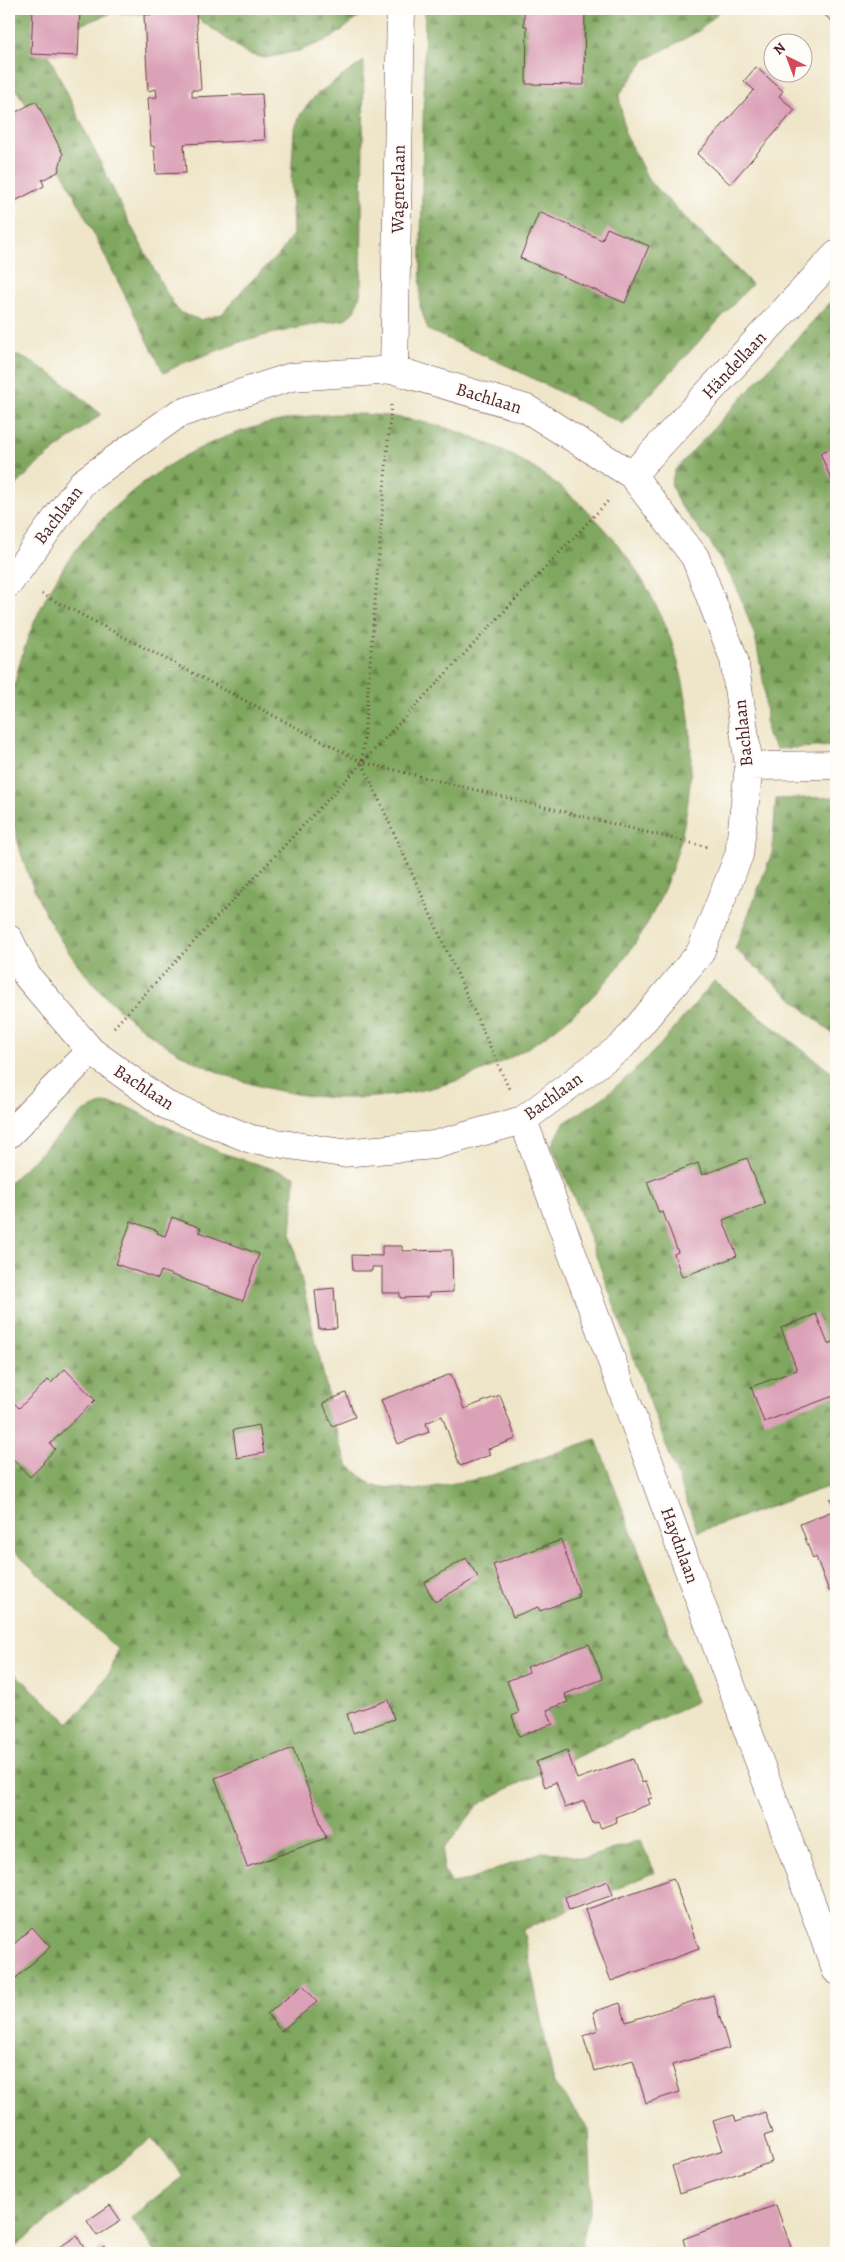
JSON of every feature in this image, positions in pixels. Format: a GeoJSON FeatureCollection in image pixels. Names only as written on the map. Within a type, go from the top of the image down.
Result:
{"type":"FeatureCollection","features":[{"type":"Feature","properties":{"kind":"street","name":"Wagnerlaan"},"geometry":{"type":"LineString","coordinates":[[394,370],[401,9]]}},
{"type":"Feature","properties":{"kind":"street","name":"Händellaan"},"geometry":{"type":"LineString","coordinates":[[632,475],[836,255]]}},
{"type":"Feature","properties":{"kind":"street","name":"Bachlaan"},"geometry":{"type":"LineString","coordinates":[[9,939],[26,976],[91,1052],[166,1105],[251,1139],[342,1153],[434,1145],[523,1120],[622,1046],[700,953],[738,855],[749,766],[734,659],[695,557],[632,475],[527,409],[394,370],[291,377],[178,414],[82,483],[10,580]]}},
{"type":"Feature","properties":{"kind":"street"},"geometry":{"type":"LineString","coordinates":[[749,766],[836,765]]}},
{"type":"Feature","properties":{"kind":"street"},"geometry":{"type":"LineString","coordinates":[[9,1134],[91,1052]]}},
{"type":"Feature","properties":{"kind":"street","name":"Haydnlaan"},"geometry":{"type":"LineString","coordinates":[[523,1120],[836,1970]]}},
{"type":"Feature","properties":{"kind":"path"},"geometry":{"type":"LineString","coordinates":[[394,370],[362,762],[523,1120]]}},
{"type":"Feature","properties":{"kind":"path"},"geometry":{"type":"LineString","coordinates":[[91,1052],[632,475]]}},
{"type":"Feature","properties":{"kind":"path"},"geometry":{"type":"LineString","coordinates":[[10,580],[362,762],[738,855]]}},
{"type":"Feature","properties":{"kind":"green space"},"geometry":{"type":"Polygon","coordinates":[[[9,9],[365,9],[365,12],[332,38],[299,51],[265,58],[248,54],[187,11],[140,14],[112,13],[66,30],[43,43],[127,218],[166,292],[179,312],[200,320],[222,314],[245,287],[281,252],[293,234],[291,181],[294,131],[301,113],[317,94],[364,61],[361,291],[355,311],[344,320],[316,324],[249,339],[181,364],[164,373],[35,117],[9,80],[9,9]]]}},
{"type":"Feature","properties":{"kind":"green space"},"geometry":{"type":"Polygon","coordinates":[[[425,9],[722,9],[699,31],[645,60],[619,95],[625,133],[649,181],[752,284],[623,424],[514,369],[428,330],[420,306],[425,9]]]}},
{"type":"Feature","properties":{"kind":"green space"},"geometry":{"type":"Polygon","coordinates":[[[836,296],[836,746],[777,749],[767,736],[764,685],[755,636],[736,586],[710,542],[679,504],[671,484],[675,470],[836,296]]]}},
{"type":"Feature","properties":{"kind":"green space"},"geometry":{"type":"Polygon","coordinates":[[[9,353],[46,371],[69,387],[101,414],[34,467],[9,493],[9,353]]]}},
{"type":"Feature","properties":{"kind":"green space"},"geometry":{"type":"Polygon","coordinates":[[[349,414],[383,416],[416,421],[480,440],[510,454],[539,472],[591,514],[633,566],[651,595],[665,625],[684,689],[689,722],[691,756],[689,790],[684,823],[665,887],[651,917],[633,946],[591,998],[539,1040],[510,1058],[480,1072],[416,1091],[383,1096],[349,1098],[315,1096],[282,1091],[218,1072],[188,1058],[159,1040],[107,998],[65,946],[47,917],[33,887],[14,823],[9,790],[7,756],[9,722],[14,689],[33,625],[47,595],[65,566],[107,514],[159,472],[188,454],[218,440],[282,421],[315,416],[349,414]]]}},
{"type":"Feature","properties":{"kind":"green space"},"geometry":{"type":"Polygon","coordinates":[[[836,797],[836,1037],[735,949],[772,853],[776,799],[836,797]]]}},
{"type":"Feature","properties":{"kind":"green space"},"geometry":{"type":"Polygon","coordinates":[[[714,981],[836,1076],[836,1484],[698,1532],[578,1207],[552,1146],[564,1123],[601,1099],[631,1074],[660,1045],[714,981]]]}},
{"type":"Feature","properties":{"kind":"green space"},"geometry":{"type":"Polygon","coordinates":[[[104,1103],[125,1106],[219,1152],[295,1176],[291,1235],[340,1446],[348,1465],[373,1486],[415,1490],[484,1478],[596,1439],[696,1702],[507,1789],[478,1805],[444,1849],[443,1869],[452,1883],[469,1880],[542,1852],[559,1853],[584,1859],[640,1840],[655,1872],[523,1930],[554,2083],[589,2129],[592,2198],[580,2253],[156,2253],[131,2217],[183,2176],[152,2138],[9,2251],[9,1668],[69,1723],[97,1691],[112,1668],[117,1649],[9,1546],[9,1183],[83,1112],[104,1103]]]}},
{"type":"Feature","properties":{"kind":"building"},"geometry":{"type":"Polygon","coordinates":[[[33,9],[80,9],[78,56],[31,54],[33,9]]]}},
{"type":"Feature","properties":{"kind":"building"},"geometry":{"type":"Polygon","coordinates":[[[524,9],[585,9],[584,85],[526,84],[527,26],[524,26],[524,9]]]}},
{"type":"Feature","properties":{"kind":"building"},"geometry":{"type":"Polygon","coordinates":[[[818,9],[836,9],[836,25],[818,9]]]}},
{"type":"Feature","properties":{"kind":"building"},"geometry":{"type":"Polygon","coordinates":[[[196,12],[201,90],[192,90],[192,97],[262,94],[265,140],[184,144],[186,173],[156,174],[154,146],[151,146],[148,98],[157,97],[156,89],[148,91],[144,15],[196,12]]]}},
{"type":"Feature","properties":{"kind":"building"},"geometry":{"type":"Polygon","coordinates":[[[756,67],[762,72],[762,82],[773,82],[783,91],[779,96],[795,110],[730,184],[697,154],[754,90],[744,81],[756,67]]]}},
{"type":"Feature","properties":{"kind":"building"},"geometry":{"type":"Polygon","coordinates":[[[36,101],[63,154],[58,172],[42,180],[44,186],[15,201],[9,190],[9,116],[36,101]]]}},
{"type":"Feature","properties":{"kind":"building"},"geometry":{"type":"Polygon","coordinates":[[[539,212],[602,240],[607,228],[649,246],[625,303],[520,258],[539,212]]]}},
{"type":"Feature","properties":{"kind":"building"},"geometry":{"type":"Polygon","coordinates":[[[836,446],[836,491],[820,453],[836,446]]]}},
{"type":"Feature","properties":{"kind":"building"},"geometry":{"type":"Polygon","coordinates":[[[747,1158],[765,1204],[723,1220],[737,1256],[682,1277],[674,1254],[678,1252],[663,1212],[659,1213],[647,1182],[698,1163],[702,1175],[747,1158]]]}},
{"type":"Feature","properties":{"kind":"building"},"geometry":{"type":"Polygon","coordinates":[[[172,1217],[201,1228],[199,1232],[259,1254],[243,1301],[161,1271],[158,1279],[116,1264],[131,1221],[158,1231],[157,1233],[165,1236],[172,1217]]]}},
{"type":"Feature","properties":{"kind":"building"},"geometry":{"type":"Polygon","coordinates":[[[382,1246],[402,1246],[402,1251],[452,1250],[453,1292],[429,1293],[429,1297],[400,1298],[400,1293],[382,1293],[382,1267],[372,1267],[372,1271],[353,1271],[352,1255],[382,1256],[382,1246]]]}},
{"type":"Feature","properties":{"kind":"building"},"geometry":{"type":"Polygon","coordinates":[[[334,1288],[337,1328],[319,1329],[315,1290],[334,1288]]]}},
{"type":"Feature","properties":{"kind":"building"},"geometry":{"type":"Polygon","coordinates":[[[816,1314],[828,1344],[836,1341],[836,1395],[764,1422],[751,1387],[797,1370],[781,1328],[816,1314]]]}},
{"type":"Feature","properties":{"kind":"building"},"geometry":{"type":"Polygon","coordinates":[[[65,1369],[95,1400],[50,1444],[55,1449],[30,1477],[9,1455],[9,1398],[19,1408],[48,1380],[51,1383],[65,1369]]]}},
{"type":"Feature","properties":{"kind":"building"},"geometry":{"type":"Polygon","coordinates":[[[451,1374],[464,1409],[500,1395],[516,1439],[488,1449],[490,1455],[460,1466],[442,1416],[426,1423],[429,1432],[398,1444],[381,1400],[451,1374]]]}},
{"type":"Feature","properties":{"kind":"building"},"geometry":{"type":"Polygon","coordinates":[[[346,1393],[355,1417],[332,1426],[323,1403],[346,1393]]]}},
{"type":"Feature","properties":{"kind":"building"},"geometry":{"type":"Polygon","coordinates":[[[259,1425],[264,1453],[237,1458],[233,1430],[259,1425]]]}},
{"type":"Feature","properties":{"kind":"building"},"geometry":{"type":"Polygon","coordinates":[[[836,1497],[836,1588],[829,1591],[816,1557],[813,1559],[800,1524],[835,1510],[830,1499],[836,1497]]]}},
{"type":"Feature","properties":{"kind":"building"},"geometry":{"type":"Polygon","coordinates":[[[561,1540],[579,1592],[577,1593],[579,1597],[540,1611],[538,1607],[513,1617],[493,1565],[561,1540]]]}},
{"type":"Feature","properties":{"kind":"building"},"geometry":{"type":"Polygon","coordinates":[[[466,1558],[478,1577],[435,1602],[424,1583],[466,1558]]]}},
{"type":"Feature","properties":{"kind":"building"},"geometry":{"type":"Polygon","coordinates":[[[589,1644],[603,1679],[565,1694],[568,1702],[547,1710],[553,1724],[519,1736],[512,1716],[519,1713],[507,1681],[529,1672],[527,1667],[589,1644]]]}},
{"type":"Feature","properties":{"kind":"building"},"geometry":{"type":"Polygon","coordinates":[[[388,1700],[394,1719],[353,1733],[347,1714],[388,1700]]]}},
{"type":"Feature","properties":{"kind":"building"},"geometry":{"type":"Polygon","coordinates":[[[293,1748],[326,1838],[247,1867],[215,1778],[293,1748]]]}},
{"type":"Feature","properties":{"kind":"building"},"geometry":{"type":"Polygon","coordinates":[[[567,1750],[577,1779],[633,1759],[642,1783],[646,1781],[652,1798],[648,1799],[650,1804],[615,1817],[617,1822],[601,1828],[598,1822],[593,1824],[584,1801],[565,1808],[556,1782],[545,1787],[536,1762],[567,1750]]]}},
{"type":"Feature","properties":{"kind":"building"},"geometry":{"type":"Polygon","coordinates":[[[673,1878],[699,1949],[611,1981],[585,1910],[673,1878]]]}},
{"type":"Feature","properties":{"kind":"building"},"geometry":{"type":"Polygon","coordinates":[[[608,1881],[613,1895],[569,1910],[565,1897],[608,1881]]]}},
{"type":"Feature","properties":{"kind":"building"},"geometry":{"type":"Polygon","coordinates":[[[32,1927],[50,1947],[16,1978],[9,1970],[9,1949],[32,1927]]]}},
{"type":"Feature","properties":{"kind":"building"},"geometry":{"type":"Polygon","coordinates":[[[303,1985],[317,2002],[281,2031],[267,2014],[303,1985]]]}},
{"type":"Feature","properties":{"kind":"building"},"geometry":{"type":"Polygon","coordinates":[[[713,1995],[729,2048],[672,2065],[680,2092],[646,2103],[633,2060],[594,2071],[583,2036],[598,2030],[593,2012],[620,2003],[626,2022],[713,1995]]]}},
{"type":"Feature","properties":{"kind":"building"},"geometry":{"type":"Polygon","coordinates":[[[765,2112],[772,2133],[764,2136],[772,2162],[680,2193],[672,2166],[723,2150],[713,2121],[734,2115],[736,2122],[765,2112]]]}},
{"type":"Feature","properties":{"kind":"building"},"geometry":{"type":"Polygon","coordinates":[[[110,2205],[121,2221],[97,2236],[87,2221],[110,2205]]]}},
{"type":"Feature","properties":{"kind":"building"},"geometry":{"type":"Polygon","coordinates":[[[776,2205],[793,2253],[687,2253],[683,2239],[776,2205]]]}},
{"type":"Feature","properties":{"kind":"building"},"geometry":{"type":"Polygon","coordinates":[[[77,2236],[87,2253],[50,2253],[77,2236]]]}},
{"type":"Feature","properties":{"kind":"building"},"geometry":{"type":"Polygon","coordinates":[[[103,2247],[106,2253],[93,2253],[103,2247]]]}}]}
